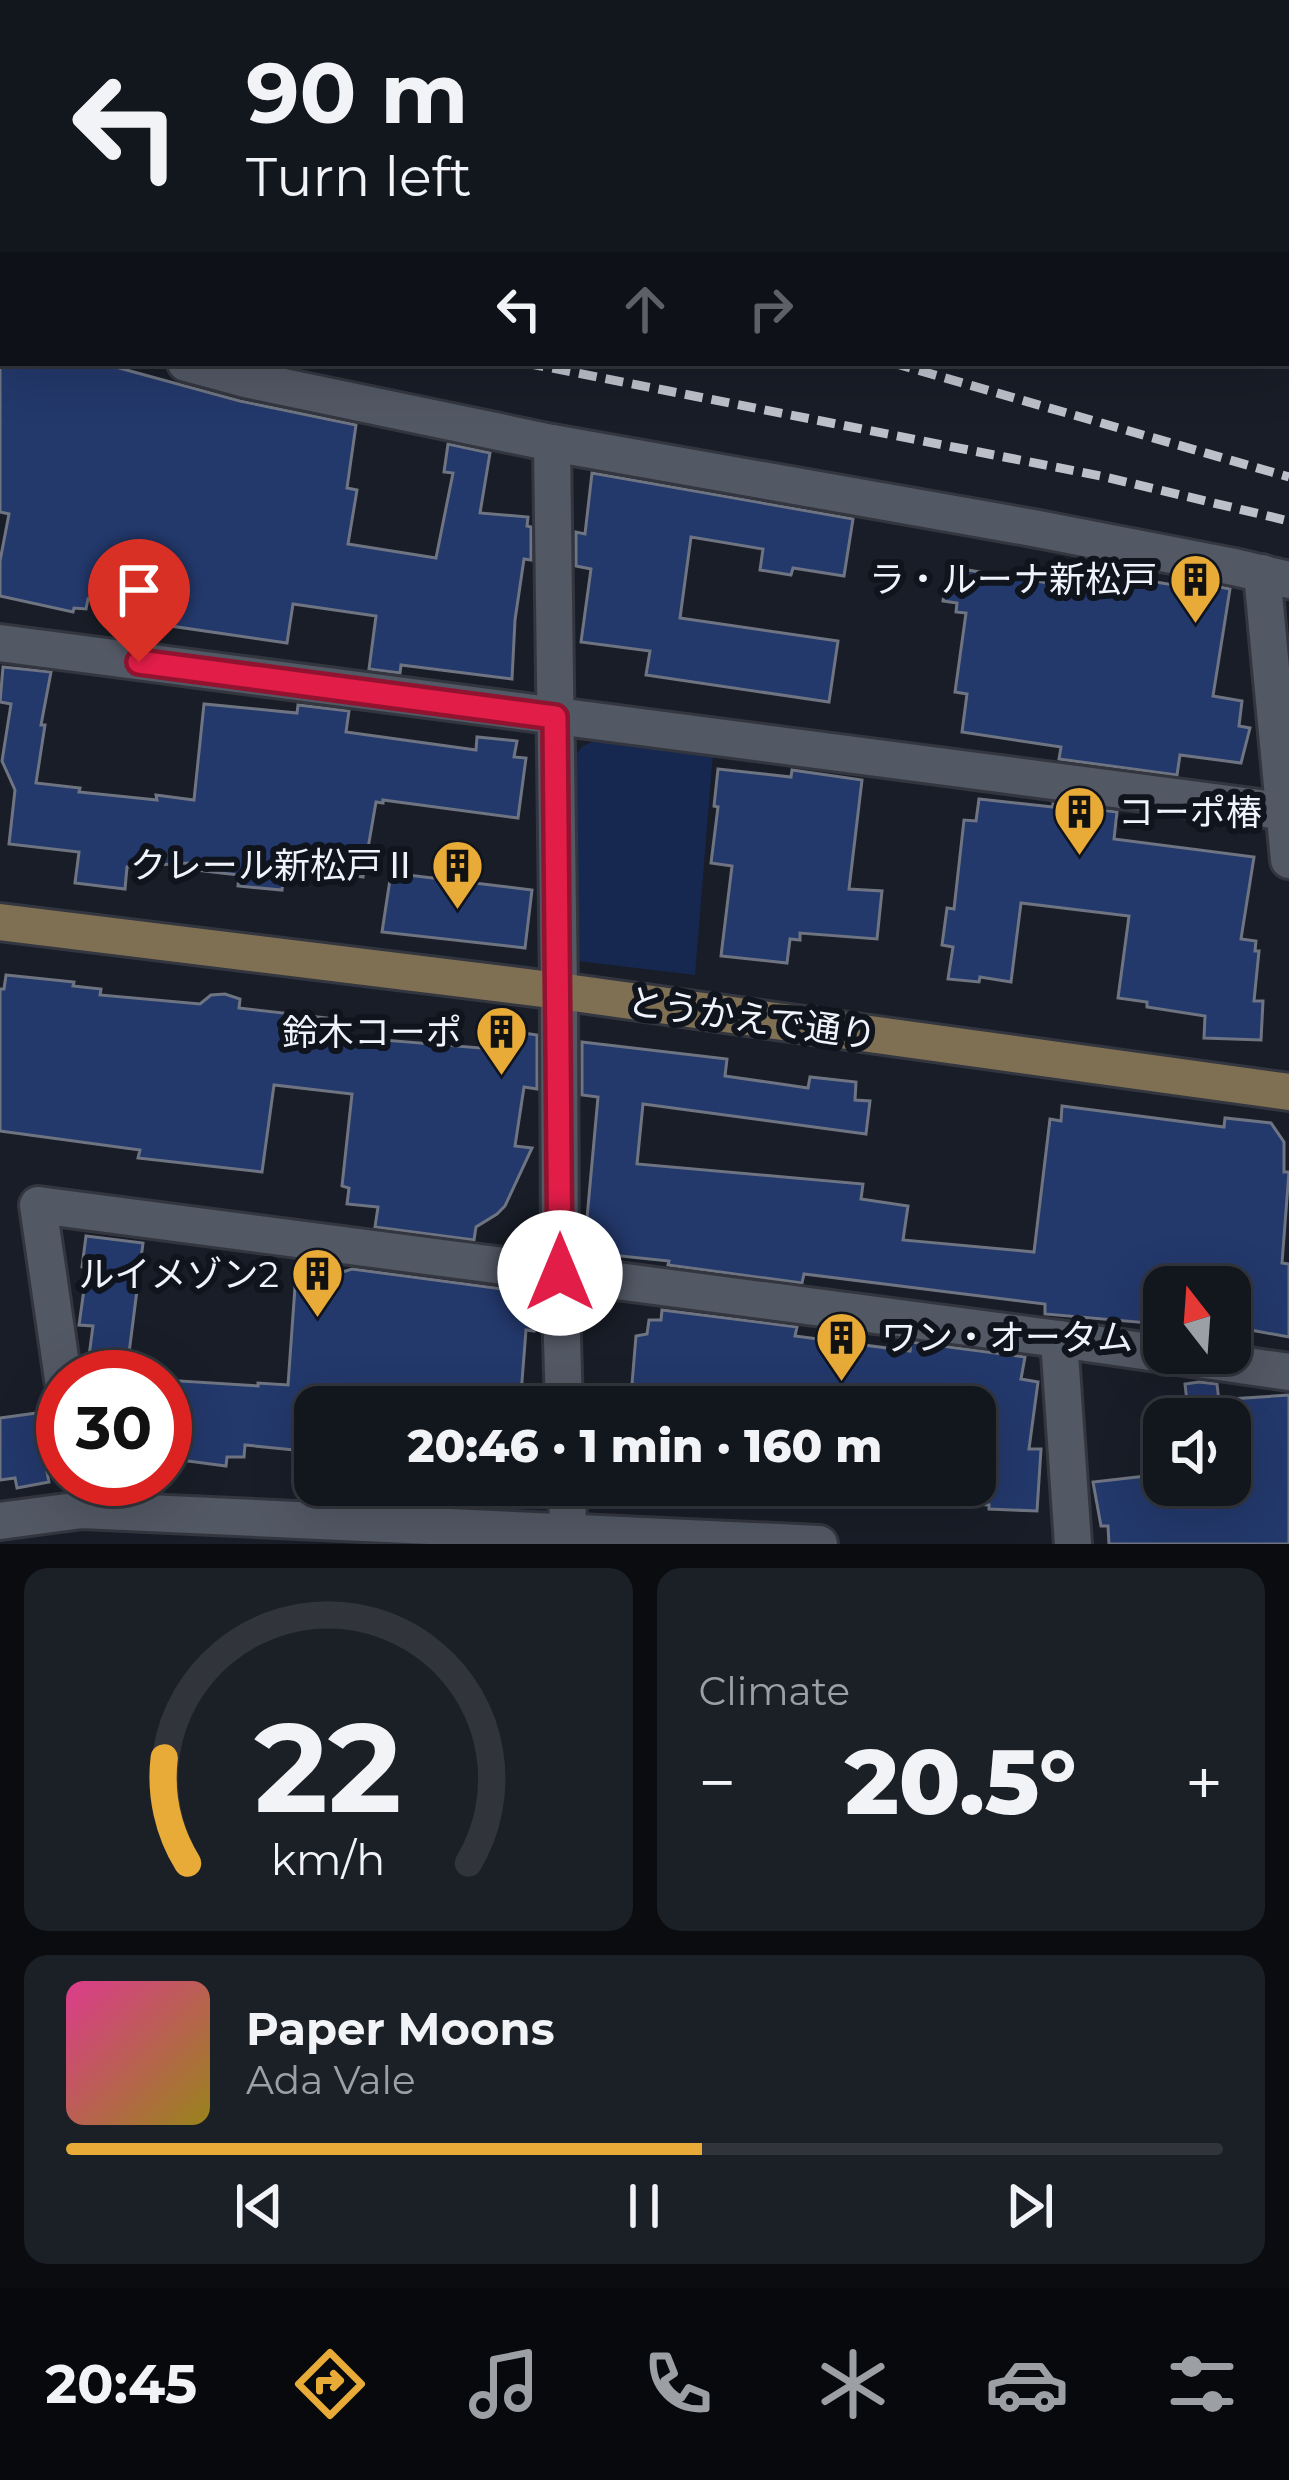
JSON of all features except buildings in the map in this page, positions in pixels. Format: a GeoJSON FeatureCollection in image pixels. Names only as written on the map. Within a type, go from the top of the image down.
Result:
{"type":"FeatureCollection","features":[{"type":"Feature","properties":{"kind":"street"},"geometry":{"type":"LineString","coordinates":[[197,366],[552,443],[1010,524],[1275,577],[1289,860]]}},
{"type":"Feature","properties":{"kind":"street"},"geometry":{"type":"LineString","coordinates":[[552,443],[563,1386]]}},
{"type":"Feature","properties":{"kind":"street"},"geometry":{"type":"LineString","coordinates":[[0,644],[1287,812]]}},
{"type":"Feature","properties":{"kind":"street","name":"とうかえで通り"},"geometry":{"type":"LineString","coordinates":[[0,922],[559,991],[1289,1092]]}},
{"type":"Feature","properties":{"kind":"street"},"geometry":{"type":"LineString","coordinates":[[59,1350],[38,1205],[1289,1372]]}},
{"type":"Feature","properties":{"kind":"street"},"geometry":{"type":"LineString","coordinates":[[1058,1339],[1072,1544]]}},
{"type":"Feature","properties":{"kind":"street"},"geometry":{"type":"LineString","coordinates":[[192,1503],[568,1532],[819,1544]]}},
{"type":"Feature","properties":{"kind":"street"},"geometry":{"type":"LineString","coordinates":[[0,1521],[44,1506]]}},
{"type":"Feature","properties":{"kind":"street"},"geometry":{"type":"LineString","coordinates":[[567,1506],[568,1532]]}},
{"type":"Feature","properties":{"kind":"shaded area"},"geometry":{"type":"Polygon","coordinates":[[[597,740],[713,753],[695,975],[578,961],[574,757],[597,740]]]}},
{"type":"Feature","properties":{"kind":"railway"},"geometry":{"type":"LineString","coordinates":[[541,366],[1101,476],[1289,521]]}},
{"type":"Feature","properties":{"kind":"railway"},"geometry":{"type":"LineString","coordinates":[[903,366],[1289,477]]}},
{"type":"Feature","properties":{"kind":"place","name":"ラ・ルーナ新松戸"},"geometry":{"type":"Point","coordinates":[1196,625]}},
{"type":"Feature","properties":{"kind":"place","name":"コーポ椿"},"geometry":{"type":"Point","coordinates":[1079,858]}},
{"type":"Feature","properties":{"kind":"place","name":"クレール新松戸Ⅱ"},"geometry":{"type":"Point","coordinates":[457,911]}},
{"type":"Feature","properties":{"kind":"place","name":"鈴木コーポ"},"geometry":{"type":"Point","coordinates":[501,1078]}},
{"type":"Feature","properties":{"kind":"place","name":"ルイメゾン2"},"geometry":{"type":"Point","coordinates":[318,1320]}},
{"type":"Feature","properties":{"kind":"place","name":"ワン・オータム"},"geometry":{"type":"Point","coordinates":[842,1383]}},
{"type":"Feature","properties":{"kind":"route"},"geometry":{"type":"LineString","coordinates":[[139,662],[555,717],[560,1273]]}}]}
